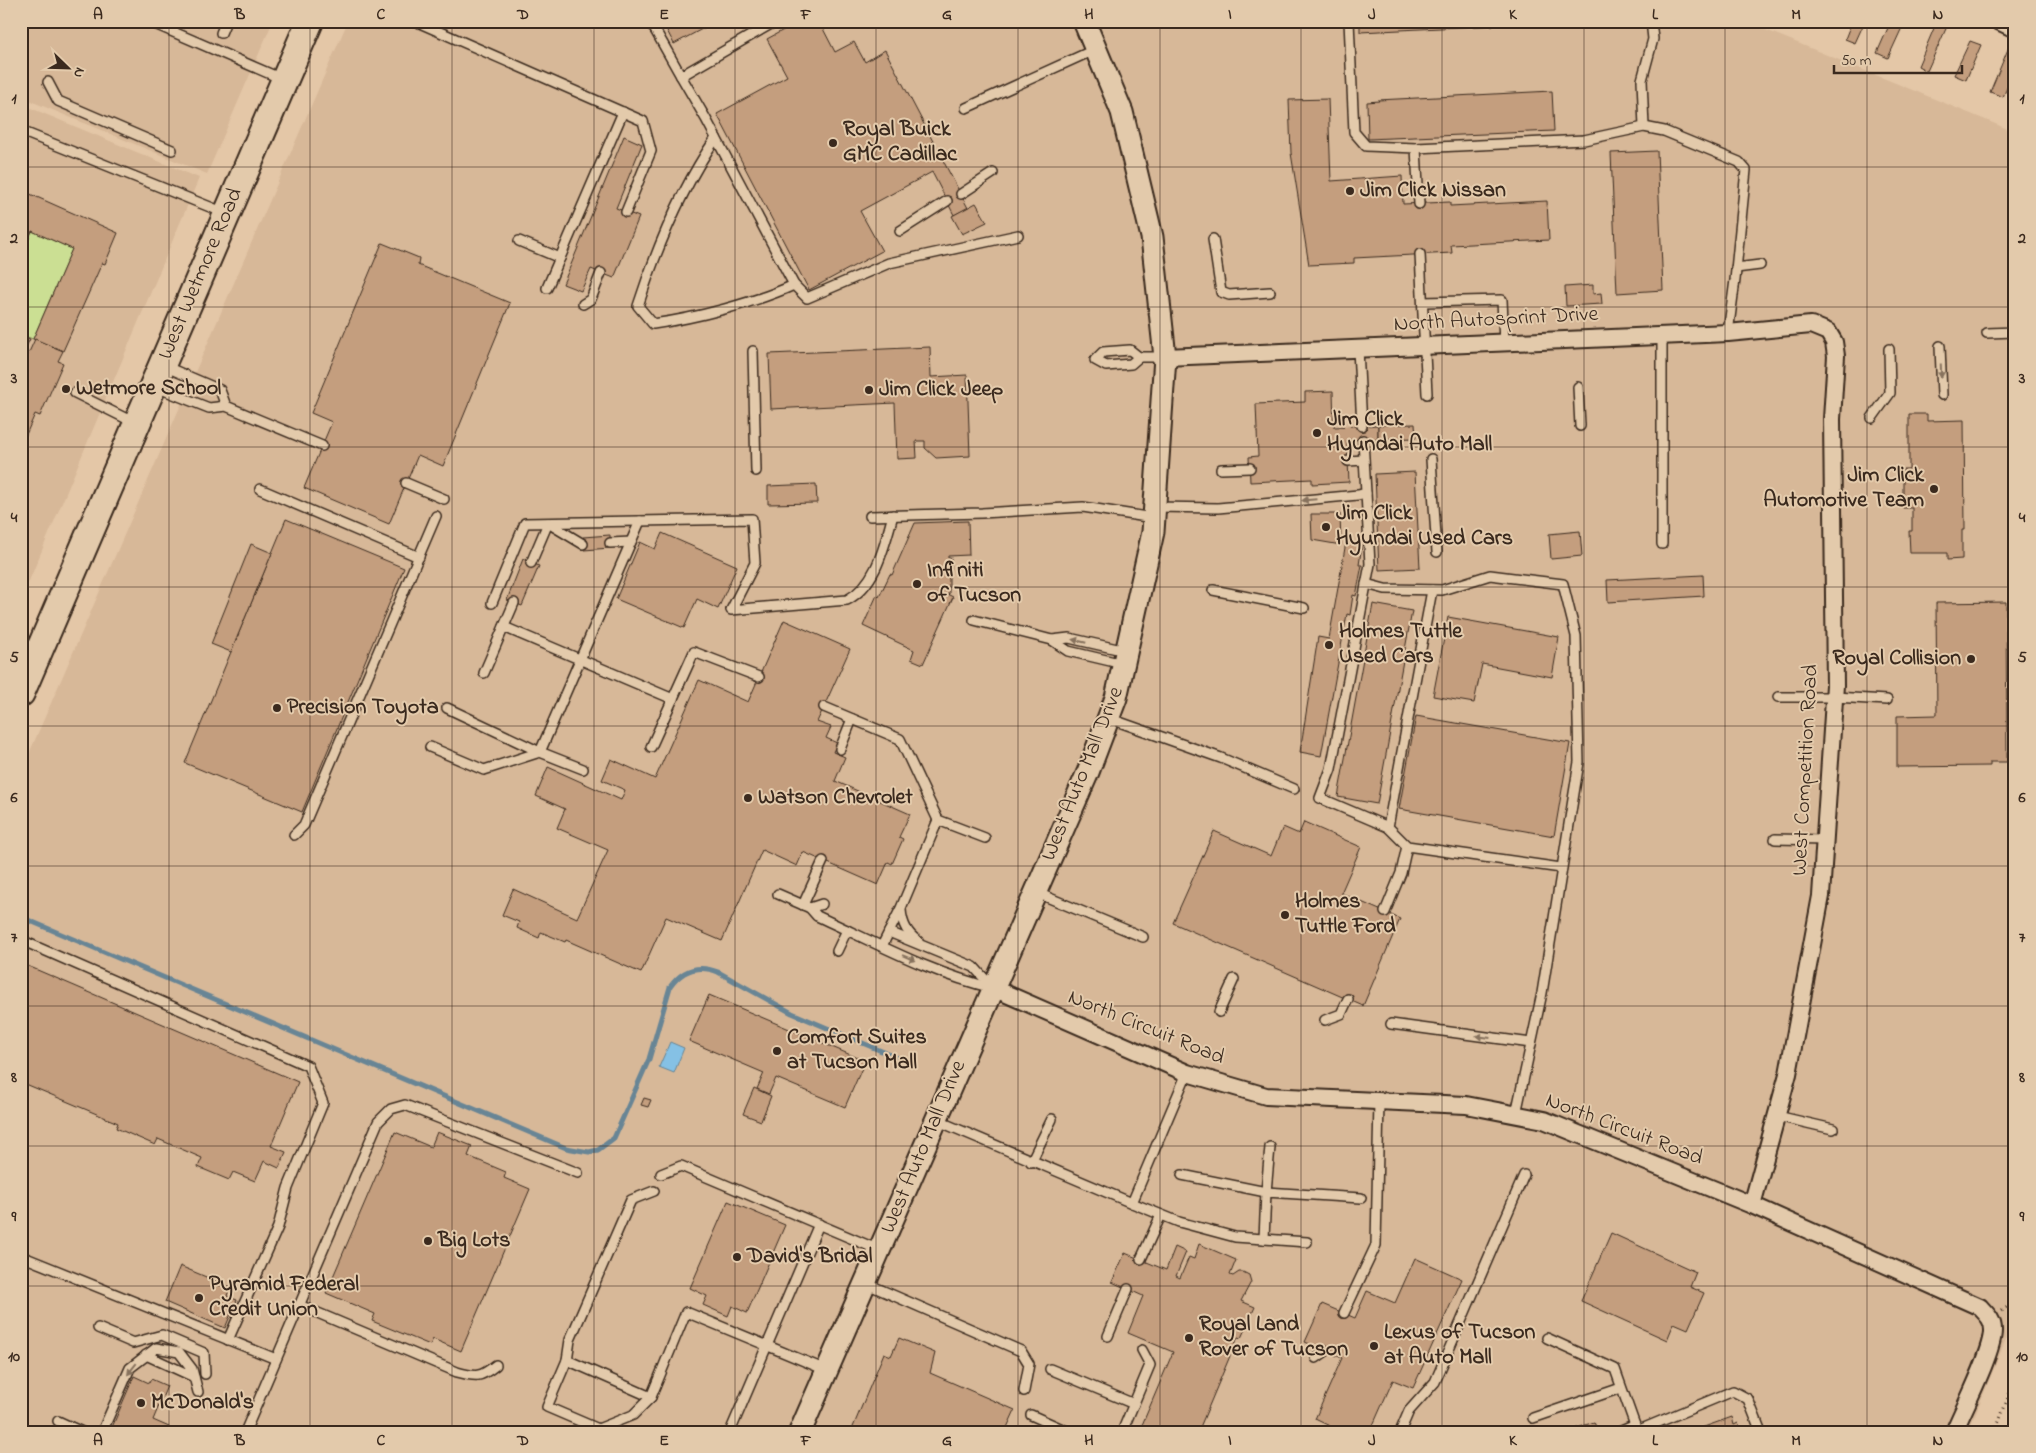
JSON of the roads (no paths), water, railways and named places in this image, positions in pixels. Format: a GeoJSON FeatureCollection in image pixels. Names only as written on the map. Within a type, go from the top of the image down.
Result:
{"type":"FeatureCollection","features":[{"type":"Feature","properties":{"kind":"main road","name":"West Wetmore Road"},"geometry":{"type":"LineString","coordinates":[[21,693],[310,21]]}},
{"type":"Feature","properties":{"kind":"street","name":"West Auto Mall Drive"},"geometry":{"type":"LineString","coordinates":[[800,1432],[1088,772],[1116,698],[1153,532],[1165,357],[1149,224],[1122,112],[1084,21]]}},
{"type":"Feature","properties":{"kind":"street"},"geometry":{"type":"LineString","coordinates":[[1998,21],[2015,28]]}},
{"type":"Feature","properties":{"kind":"street","name":"North Autosprint Drive"},"geometry":{"type":"LineString","coordinates":[[1165,357],[1728,333],[1811,324],[1828,332]]}},
{"type":"Feature","properties":{"kind":"street","name":"West Competition Road"},"geometry":{"type":"LineString","coordinates":[[1752,1206],[1788,1074],[1821,896],[1834,697],[1832,419],[1836,356],[1834,342],[1828,332]]}},
{"type":"Feature","properties":{"kind":"street","name":"North Circuit Road"},"geometry":{"type":"LineString","coordinates":[[993,988],[1187,1073],[1266,1096],[1466,1105],[1544,1120],[1752,1206],[1980,1307],[1991,1319],[1994,1331],[1990,1348],[1954,1432]]}},
{"type":"Feature","properties":{"kind":"lane"},"geometry":{"type":"LineString","coordinates":[[148,21],[285,80]]}},
{"type":"Feature","properties":{"kind":"lane"},"geometry":{"type":"LineString","coordinates":[[221,33],[226,21]]}},
{"type":"Feature","properties":{"kind":"lane"},"geometry":{"type":"LineString","coordinates":[[415,21],[643,121],[651,151],[626,212]]}},
{"type":"Feature","properties":{"kind":"lane"},"geometry":{"type":"LineString","coordinates":[[650,21],[716,138],[794,286],[808,298],[888,263],[1018,235]]}},
{"type":"Feature","properties":{"kind":"lane"},"geometry":{"type":"LineString","coordinates":[[681,76],[776,21]]}},
{"type":"Feature","properties":{"kind":"lane"},"geometry":{"type":"LineString","coordinates":[[1349,21],[1354,132],[1366,146],[1416,148],[1584,140],[1644,127],[1664,131],[1739,162],[1746,170],[1728,333]]}},
{"type":"Feature","properties":{"kind":"lane"},"geometry":{"type":"LineString","coordinates":[[1644,127],[1642,80],[1652,39],[1650,21]]}},
{"type":"Feature","properties":{"kind":"lane"},"geometry":{"type":"LineString","coordinates":[[966,108],[1096,49]]}},
{"type":"Feature","properties":{"kind":"lane"},"geometry":{"type":"LineString","coordinates":[[48,82],[58,101],[172,150]]}},
{"type":"Feature","properties":{"kind":"lane"},"geometry":{"type":"LineString","coordinates":[[547,288],[623,112]]}},
{"type":"Feature","properties":{"kind":"lane"},"geometry":{"type":"LineString","coordinates":[[21,131],[227,214]]}},
{"type":"Feature","properties":{"kind":"lane"},"geometry":{"type":"LineString","coordinates":[[716,138],[696,167],[650,266],[638,306],[653,324],[676,321],[772,295],[794,286]]}},
{"type":"Feature","properties":{"kind":"lane"},"geometry":{"type":"LineString","coordinates":[[1416,148],[1418,204]]}},
{"type":"Feature","properties":{"kind":"lane"},"geometry":{"type":"LineString","coordinates":[[961,194],[993,173]]}},
{"type":"Feature","properties":{"kind":"lane"},"geometry":{"type":"LineString","coordinates":[[900,231],[947,201]]}},
{"type":"Feature","properties":{"kind":"lane"},"geometry":{"type":"LineString","coordinates":[[1212,239],[1221,292],[1229,295],[1270,292]]}},
{"type":"Feature","properties":{"kind":"lane"},"geometry":{"type":"LineString","coordinates":[[519,241],[560,258]]}},
{"type":"Feature","properties":{"kind":"lane"},"geometry":{"type":"LineString","coordinates":[[1420,254],[1427,394]]}},
{"type":"Feature","properties":{"kind":"lane"},"geometry":{"type":"LineString","coordinates":[[1736,268],[1760,265]]}},
{"type":"Feature","properties":{"kind":"lane"},"geometry":{"type":"LineString","coordinates":[[583,304],[591,299],[601,273]]}},
{"type":"Feature","properties":{"kind":"lane"},"geometry":{"type":"LineString","coordinates":[[1422,302],[1502,300],[1504,342]]}},
{"type":"Feature","properties":{"kind":"lane"},"geometry":{"type":"LineString","coordinates":[[1988,333],[2015,332]]}},
{"type":"Feature","properties":{"kind":"lane"},"geometry":{"type":"LineString","coordinates":[[1662,335],[1662,544]]}},
{"type":"Feature","properties":{"kind":"lane"},"geometry":{"type":"LineString","coordinates":[[1940,346],[1942,395]]}},
{"type":"Feature","properties":{"kind":"lane"},"geometry":{"type":"LineString","coordinates":[[1358,349],[1362,426]]}},
{"type":"Feature","properties":{"kind":"lane"},"geometry":{"type":"LineString","coordinates":[[1872,418],[1890,393],[1889,349]]}},
{"type":"Feature","properties":{"kind":"lane"},"geometry":{"type":"LineString","coordinates":[[753,351],[756,472]]}},
{"type":"Feature","properties":{"kind":"lane"},"geometry":{"type":"LineString","coordinates":[[1139,357],[1165,357]]}},
{"type":"Feature","properties":{"kind":"lane"},"geometry":{"type":"LineString","coordinates":[[158,376],[209,408],[226,406],[322,446]]}},
{"type":"Feature","properties":{"kind":"lane"},"geometry":{"type":"LineString","coordinates":[[158,376],[220,390],[226,406]]}},
{"type":"Feature","properties":{"kind":"lane"},"geometry":{"type":"LineString","coordinates":[[1578,387],[1580,426]]}},
{"type":"Feature","properties":{"kind":"lane"},"geometry":{"type":"LineString","coordinates":[[75,393],[137,424]]}},
{"type":"Feature","properties":{"kind":"lane"},"geometry":{"type":"LineString","coordinates":[[1363,440],[1362,494],[1370,564],[1332,769],[1320,798],[1388,827],[1408,846],[1561,868]]}},
{"type":"Feature","properties":{"kind":"lane"},"geometry":{"type":"LineString","coordinates":[[1431,459],[1437,552]]}},
{"type":"Feature","properties":{"kind":"lane"},"geometry":{"type":"LineString","coordinates":[[1348,461],[1364,460]]}},
{"type":"Feature","properties":{"kind":"lane"},"geometry":{"type":"LineString","coordinates":[[1222,469],[1250,468]]}},
{"type":"Feature","properties":{"kind":"lane"},"geometry":{"type":"LineString","coordinates":[[406,483],[444,499]]}},
{"type":"Feature","properties":{"kind":"lane"},"geometry":{"type":"LineString","coordinates":[[260,490],[419,557]]}},
{"type":"Feature","properties":{"kind":"lane"},"geometry":{"type":"LineString","coordinates":[[870,516],[982,513],[1084,507],[1154,513],[1362,494]]}},
{"type":"Feature","properties":{"kind":"lane"},"geometry":{"type":"LineString","coordinates":[[492,603],[525,523],[752,519],[755,563],[731,610],[846,600],[856,595],[870,578],[878,563],[893,515]]}},
{"type":"Feature","properties":{"kind":"lane"},"geometry":{"type":"LineString","coordinates":[[294,835],[304,825],[436,516]]}},
{"type":"Feature","properties":{"kind":"lane"},"geometry":{"type":"LineString","coordinates":[[430,747],[484,770],[540,752],[640,521]]}},
{"type":"Feature","properties":{"kind":"lane"},"geometry":{"type":"LineString","coordinates":[[548,523],[583,544]]}},
{"type":"Feature","properties":{"kind":"lane"},"geometry":{"type":"LineString","coordinates":[[531,563],[548,523]]}},
{"type":"Feature","properties":{"kind":"lane"},"geometry":{"type":"LineString","coordinates":[[610,543],[631,542]]}},
{"type":"Feature","properties":{"kind":"lane"},"geometry":{"type":"LineString","coordinates":[[1366,584],[1385,588],[1442,590],[1490,575],[1563,584],[1576,636],[1579,762],[1542,993],[1516,1114]]}},
{"type":"Feature","properties":{"kind":"lane"},"geometry":{"type":"LineString","coordinates":[[1213,590],[1304,608]]}},
{"type":"Feature","properties":{"kind":"lane"},"geometry":{"type":"LineString","coordinates":[[1388,827],[1431,607],[1432,590]]}},
{"type":"Feature","properties":{"kind":"lane"},"geometry":{"type":"LineString","coordinates":[[484,674],[514,603]]}},
{"type":"Feature","properties":{"kind":"lane"},"geometry":{"type":"LineString","coordinates":[[974,620],[1052,640],[1068,651],[1125,658]]}},
{"type":"Feature","properties":{"kind":"lane"},"geometry":{"type":"LineString","coordinates":[[504,627],[673,699]]}},
{"type":"Feature","properties":{"kind":"lane"},"geometry":{"type":"LineString","coordinates":[[1052,640],[1068,638],[1125,658]]}},
{"type":"Feature","properties":{"kind":"lane"},"geometry":{"type":"LineString","coordinates":[[651,747],[694,652],[759,677]]}},
{"type":"Feature","properties":{"kind":"lane"},"geometry":{"type":"LineString","coordinates":[[1778,697],[1834,697],[1887,700]]}},
{"type":"Feature","properties":{"kind":"lane"},"geometry":{"type":"LineString","coordinates":[[824,707],[900,739],[938,820],[985,838]]}},
{"type":"Feature","properties":{"kind":"lane"},"geometry":{"type":"LineString","coordinates":[[447,708],[540,752],[583,769]]}},
{"type":"Feature","properties":{"kind":"lane"},"geometry":{"type":"LineString","coordinates":[[1108,718],[1221,758],[1294,789]]}},
{"type":"Feature","properties":{"kind":"lane"},"geometry":{"type":"LineString","coordinates":[[840,749],[852,719]]}},
{"type":"Feature","properties":{"kind":"lane"},"geometry":{"type":"LineString","coordinates":[[882,946],[901,908],[938,820]]}},
{"type":"Feature","properties":{"kind":"lane"},"geometry":{"type":"LineString","coordinates":[[1775,839],[1825,840]]}},
{"type":"Feature","properties":{"kind":"lane"},"geometry":{"type":"LineString","coordinates":[[1385,912],[1401,873],[1408,846]]}},
{"type":"Feature","properties":{"kind":"lane"},"geometry":{"type":"LineString","coordinates":[[807,906],[823,861]]}},
{"type":"Feature","properties":{"kind":"lane"},"geometry":{"type":"LineString","coordinates":[[1035,892],[1143,937]]}},
{"type":"Feature","properties":{"kind":"lane"},"geometry":{"type":"LineString","coordinates":[[778,894],[807,906],[817,916],[882,946],[969,982],[993,988]]}},
{"type":"Feature","properties":{"kind":"lane"},"geometry":{"type":"LineString","coordinates":[[807,906],[822,904]]}},
{"type":"Feature","properties":{"kind":"lane"},"geometry":{"type":"LineString","coordinates":[[901,908],[902,920],[908,931],[914,938],[930,949]]}},
{"type":"Feature","properties":{"kind":"lane"},"geometry":{"type":"LineString","coordinates":[[837,951],[846,930]]}},
{"type":"Feature","properties":{"kind":"lane"},"geometry":{"type":"LineString","coordinates":[[889,932],[974,967],[993,988]]}},
{"type":"Feature","properties":{"kind":"lane"},"geometry":{"type":"LineString","coordinates":[[21,940],[308,1066],[323,1102],[288,1188],[278,1227],[228,1340]]}},
{"type":"Feature","properties":{"kind":"lane"},"geometry":{"type":"LineString","coordinates":[[1219,1012],[1234,978]]}},
{"type":"Feature","properties":{"kind":"lane"},"geometry":{"type":"LineString","coordinates":[[1325,1020],[1341,1014],[1348,999]]}},
{"type":"Feature","properties":{"kind":"lane"},"geometry":{"type":"LineString","coordinates":[[1391,1024],[1531,1043]]}},
{"type":"Feature","properties":{"kind":"lane"},"geometry":{"type":"LineString","coordinates":[[1132,1203],[1187,1073]]}},
{"type":"Feature","properties":{"kind":"lane"},"geometry":{"type":"LineString","coordinates":[[1344,1313],[1376,1245],[1380,1101]]}},
{"type":"Feature","properties":{"kind":"lane"},"geometry":{"type":"LineString","coordinates":[[245,1432],[378,1122],[391,1109],[405,1105],[578,1173]]}},
{"type":"Feature","properties":{"kind":"lane"},"geometry":{"type":"LineString","coordinates":[[1777,1116],[1832,1129]]}},
{"type":"Feature","properties":{"kind":"lane"},"geometry":{"type":"LineString","coordinates":[[1032,1162],[1052,1119]]}},
{"type":"Feature","properties":{"kind":"lane"},"geometry":{"type":"LineString","coordinates":[[935,1120],[1179,1222],[1235,1237],[1307,1242]]}},
{"type":"Feature","properties":{"kind":"lane"},"geometry":{"type":"LineString","coordinates":[[1264,1239],[1270,1147]]}},
{"type":"Feature","properties":{"kind":"lane"},"geometry":{"type":"LineString","coordinates":[[661,1174],[682,1166],[879,1250]]}},
{"type":"Feature","properties":{"kind":"lane"},"geometry":{"type":"LineString","coordinates":[[1182,1175],[1266,1192],[1361,1198]]}},
{"type":"Feature","properties":{"kind":"lane"},"geometry":{"type":"LineString","coordinates":[[1400,1432],[1409,1412],[1435,1382],[1524,1175]]}},
{"type":"Feature","properties":{"kind":"lane"},"geometry":{"type":"LineString","coordinates":[[654,1190],[631,1200],[570,1340],[567,1360],[547,1406],[600,1431],[632,1415],[651,1397],[686,1312],[827,1370]]}},
{"type":"Feature","properties":{"kind":"lane"},"geometry":{"type":"LineString","coordinates":[[1141,1260],[1161,1215]]}},
{"type":"Feature","properties":{"kind":"lane"},"geometry":{"type":"LineString","coordinates":[[730,1432],[819,1224]]}},
{"type":"Feature","properties":{"kind":"lane"},"geometry":{"type":"LineString","coordinates":[[21,1256],[276,1360]]}},
{"type":"Feature","properties":{"kind":"lane"},"geometry":{"type":"LineString","coordinates":[[865,1283],[1021,1351],[1029,1364],[1024,1391]]}},
{"type":"Feature","properties":{"kind":"lane"},"geometry":{"type":"LineString","coordinates":[[1108,1336],[1128,1289]]}},
{"type":"Feature","properties":{"kind":"lane"},"geometry":{"type":"LineString","coordinates":[[299,1305],[457,1372],[474,1377],[485,1374],[496,1365]]}},
{"type":"Feature","properties":{"kind":"lane"},"geometry":{"type":"LineString","coordinates":[[98,1328],[134,1343],[162,1335],[204,1353],[205,1374]]}},
{"type":"Feature","properties":{"kind":"lane"},"geometry":{"type":"LineString","coordinates":[[1547,1338],[1615,1369],[1637,1432],[1733,1391],[1748,1399],[1761,1432]]}},
{"type":"Feature","properties":{"kind":"lane"},"geometry":{"type":"LineString","coordinates":[[102,1432],[130,1368],[156,1348],[179,1352],[192,1369],[198,1392]]}},
{"type":"Feature","properties":{"kind":"lane"},"geometry":{"type":"LineString","coordinates":[[1122,1432],[1150,1365],[1142,1350]]}},
{"type":"Feature","properties":{"kind":"lane"},"geometry":{"type":"LineString","coordinates":[[1316,1358],[1326,1351]]}},
{"type":"Feature","properties":{"kind":"lane"},"geometry":{"type":"LineString","coordinates":[[146,1355],[194,1376]]}},
{"type":"Feature","properties":{"kind":"lane"},"geometry":{"type":"LineString","coordinates":[[567,1360],[651,1397]]}},
{"type":"Feature","properties":{"kind":"lane"},"geometry":{"type":"LineString","coordinates":[[1050,1369],[1134,1404]]}},
{"type":"Feature","properties":{"kind":"lane"},"geometry":{"type":"LineString","coordinates":[[1533,1418],[1621,1388]]}},
{"type":"Feature","properties":{"kind":"lane"},"geometry":{"type":"LineString","coordinates":[[1031,1415],[1069,1432]]}},
{"type":"Feature","properties":{"kind":"lane"},"geometry":{"type":"LineString","coordinates":[[58,1421],[82,1432]]}},
{"type":"Feature","properties":{"kind":"lane"},"geometry":{"type":"LineString","coordinates":[[1619,1432],[1635,1425]]}},
{"type":"Feature","properties":{"kind":"water"},"geometry":{"type":"Polygon","coordinates":[[[670,1042],[684,1048],[674,1073],[659,1067],[670,1042]]]}},
{"type":"Feature","properties":{"kind":"waterway"},"geometry":{"type":"LineString","coordinates":[[21,917],[566,1148],[589,1152],[598,1150],[614,1138],[649,1059],[670,987],[680,976],[691,970],[704,969],[718,972],[792,1013],[912,1064]]}},
{"type":"Feature","properties":{"kind":"place","name":"Royal Buick GMC Cadillac"},"geometry":{"type":"Point","coordinates":[833,143]}},
{"type":"Feature","properties":{"kind":"place","name":"Jim Click Nissan"},"geometry":{"type":"Point","coordinates":[1350,191]}},
{"type":"Feature","properties":{"kind":"place","name":"Wetmore School"},"geometry":{"type":"Point","coordinates":[66,389]}},
{"type":"Feature","properties":{"kind":"place","name":"Jim Click Jeep"},"geometry":{"type":"Point","coordinates":[869,390]}},
{"type":"Feature","properties":{"kind":"place","name":"Jim Click Hyundai Auto Mall"},"geometry":{"type":"Point","coordinates":[1317,433]}},
{"type":"Feature","properties":{"kind":"place","name":"Jim Click Automotive Team"},"geometry":{"type":"Point","coordinates":[1934,489]}},
{"type":"Feature","properties":{"kind":"place","name":"Jim Click Hyundai Used Cars"},"geometry":{"type":"Point","coordinates":[1326,527]}},
{"type":"Feature","properties":{"kind":"place","name":"Infiniti of Tucson"},"geometry":{"type":"Point","coordinates":[917,584]}},
{"type":"Feature","properties":{"kind":"place","name":"Holmes Tuttle Used Cars"},"geometry":{"type":"Point","coordinates":[1329,645]}},
{"type":"Feature","properties":{"kind":"place","name":"Royal Collision"},"geometry":{"type":"Point","coordinates":[1971,659]}},
{"type":"Feature","properties":{"kind":"place","name":"Precision Toyota"},"geometry":{"type":"Point","coordinates":[277,708]}},
{"type":"Feature","properties":{"kind":"place","name":"Watson Chevrolet"},"geometry":{"type":"Point","coordinates":[748,798]}},
{"type":"Feature","properties":{"kind":"place","name":"Holmes Tuttle Ford"},"geometry":{"type":"Point","coordinates":[1285,915]}},
{"type":"Feature","properties":{"kind":"place","name":"Comfort Suites at Tucson Mall"},"geometry":{"type":"Point","coordinates":[777,1051]}},
{"type":"Feature","properties":{"kind":"place","name":"Big Lots"},"geometry":{"type":"Point","coordinates":[428,1241]}},
{"type":"Feature","properties":{"kind":"place","name":"David's Bridal"},"geometry":{"type":"Point","coordinates":[737,1257]}},
{"type":"Feature","properties":{"kind":"place","name":"Pyramid Federal Credit Union"},"geometry":{"type":"Point","coordinates":[199,1298]}},
{"type":"Feature","properties":{"kind":"place","name":"Royal Land Rover of Tucson"},"geometry":{"type":"Point","coordinates":[1189,1338]}},
{"type":"Feature","properties":{"kind":"place","name":"Lexus of Tucson at Auto Mall"},"geometry":{"type":"Point","coordinates":[1374,1346]}},
{"type":"Feature","properties":{"kind":"place","name":"McDonald's"},"geometry":{"type":"Point","coordinates":[141,1403]}}]}
